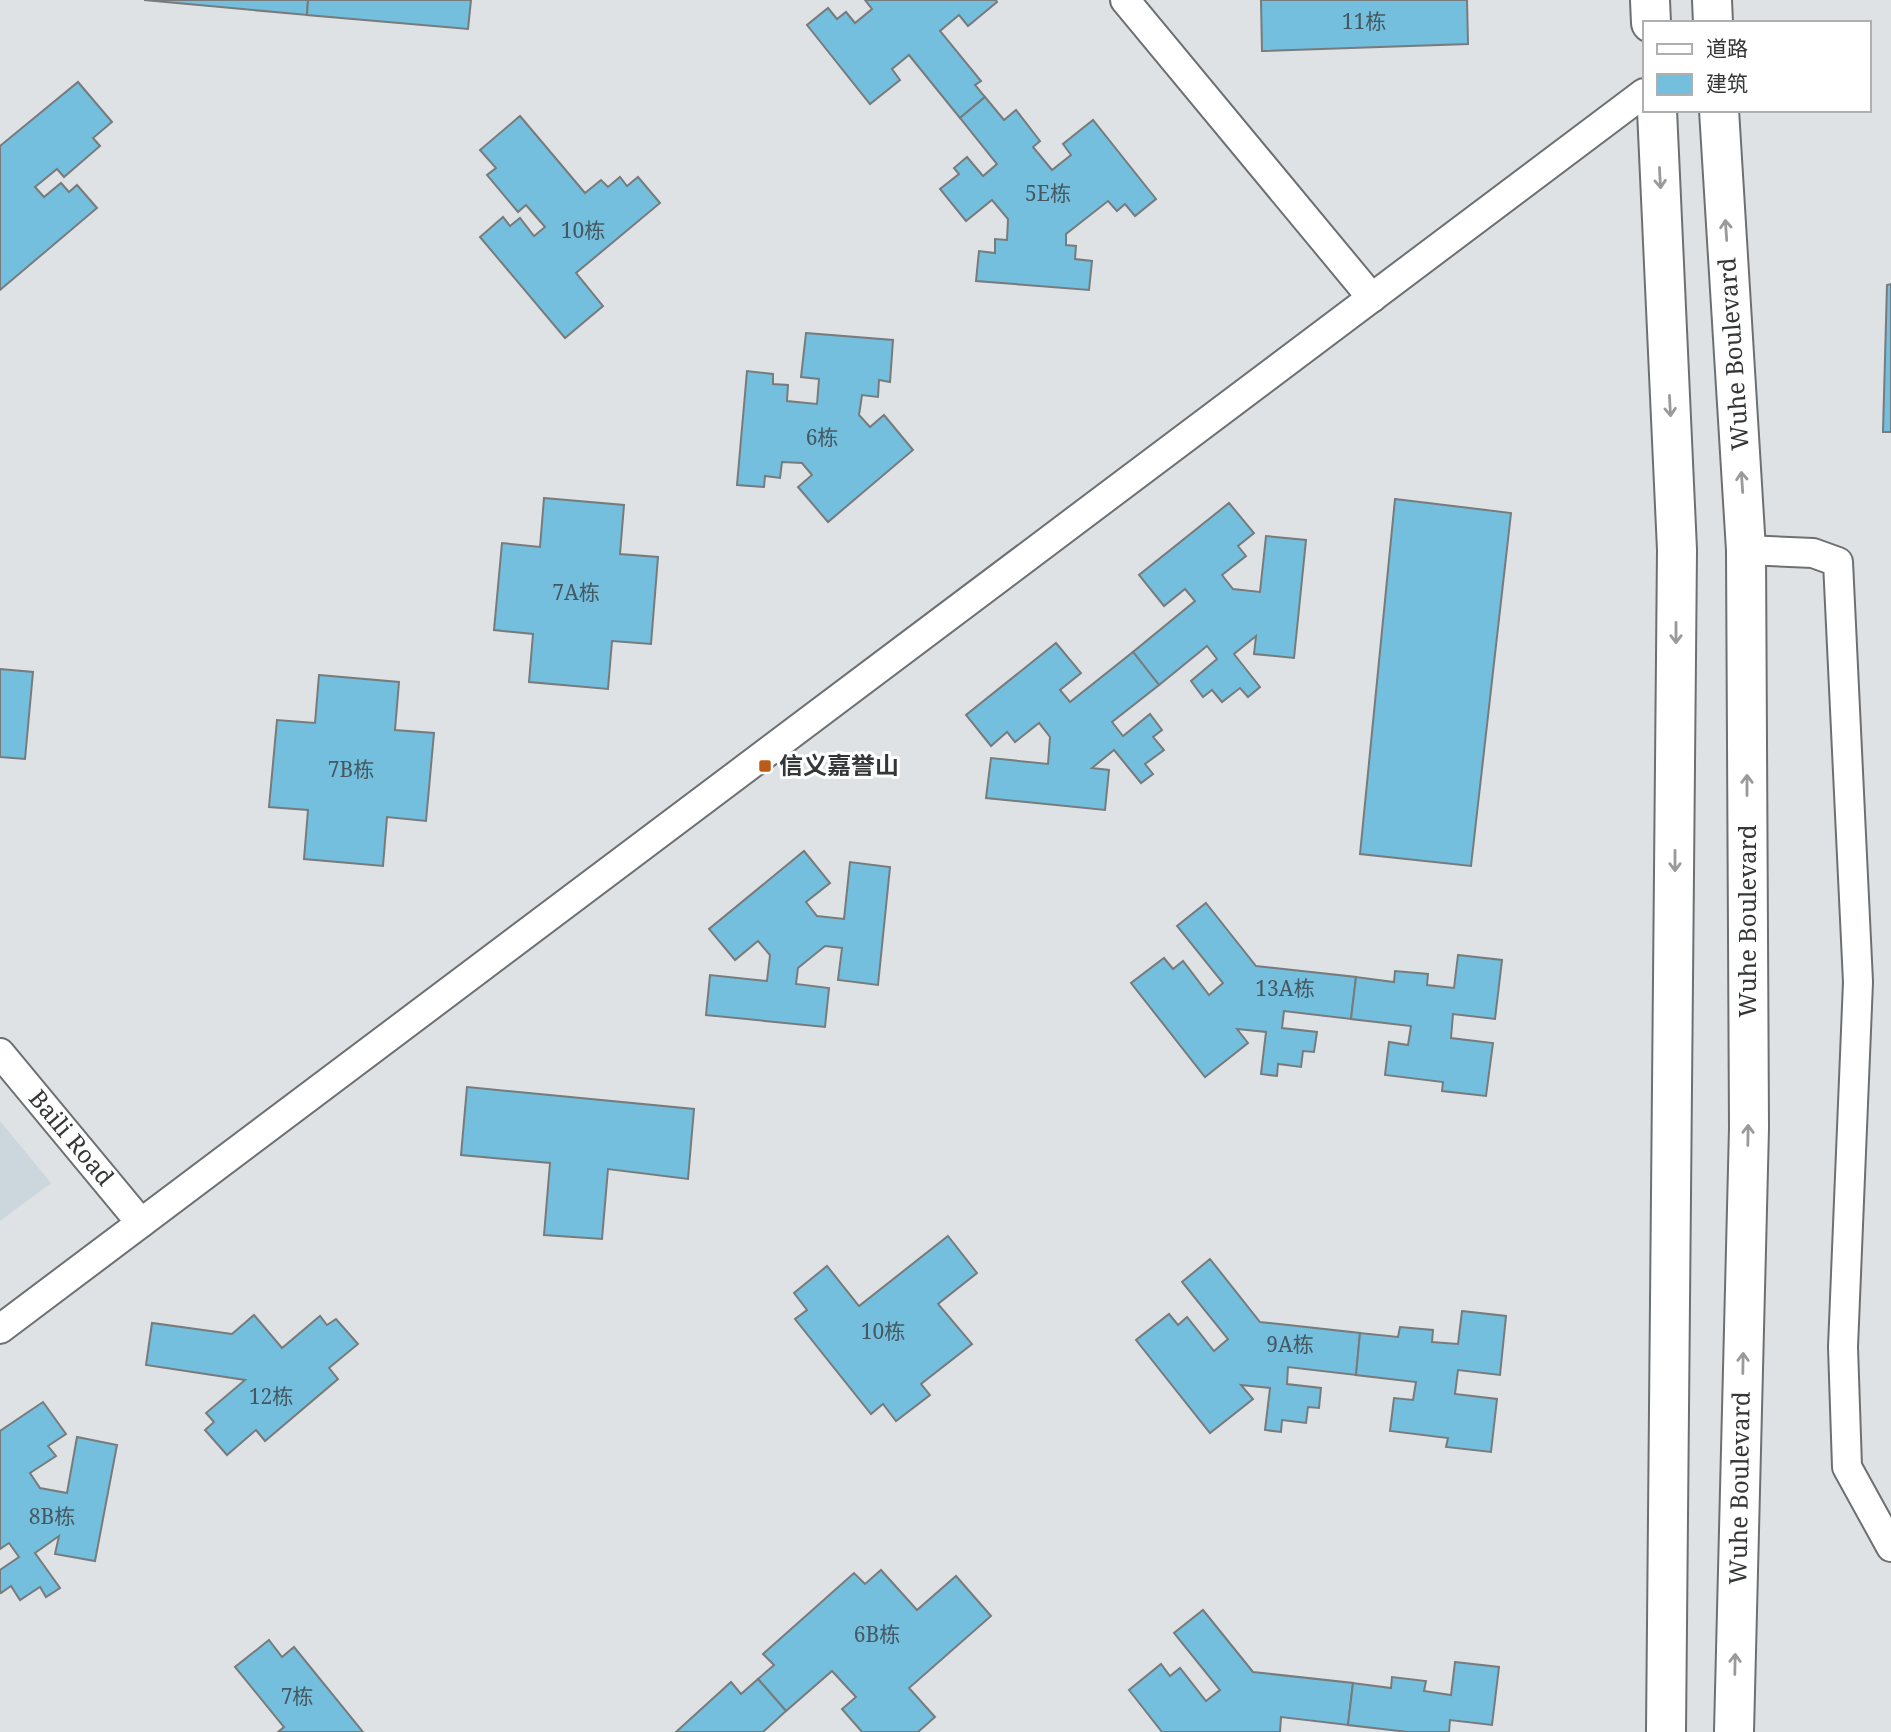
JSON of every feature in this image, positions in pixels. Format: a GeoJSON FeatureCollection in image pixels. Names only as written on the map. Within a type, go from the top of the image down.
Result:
{"type":"FeatureCollection","features":[{"type":"Feature","properties":{"kind":"main road"},"geometry":{"type":"LineString","coordinates":[[1650,0],[1651,21]]}},
{"type":"Feature","properties":{"kind":"main road"},"geometry":{"type":"LineString","coordinates":[[1712,0],[1713,21]]}},
{"type":"Feature","properties":{"kind":"main road"},"geometry":{"type":"LineString","coordinates":[[1657,112],[1677,550],[1667,1732]]}},
{"type":"Feature","properties":{"kind":"main road","name":"Wuhe Boulevard"},"geometry":{"type":"LineString","coordinates":[[1719,112],[1746,550],[1749,1128],[1734,1732]]}},
{"type":"Feature","properties":{"kind":"street"},"geometry":{"type":"LineString","coordinates":[[1125,0],[1372,298]]}},
{"type":"Feature","properties":{"kind":"street"},"geometry":{"type":"LineString","coordinates":[[0,1329],[1643,94]]}},
{"type":"Feature","properties":{"kind":"street"},"geometry":{"type":"LineString","coordinates":[[1746,550],[1813,553],[1838,562],[1858,982],[1843,1348],[1847,1467],[1891,1547]]}},
{"type":"Feature","properties":{"kind":"street","name":"Baili Road"},"geometry":{"type":"LineString","coordinates":[[0,1053],[141,1223]]}},
{"type":"Feature","properties":{"kind":"shaded area"},"geometry":{"type":"Polygon","coordinates":[[[0,1121],[51,1183],[0,1221],[0,1121]]]}},
{"type":"Feature","properties":{"kind":"building"},"geometry":{"type":"Polygon","coordinates":[[[144,0],[308,0],[307,15],[144,0]]]}},
{"type":"Feature","properties":{"kind":"building"},"geometry":{"type":"Polygon","coordinates":[[[308,0],[471,0],[468,29],[307,15],[308,0]]]}},
{"type":"Feature","properties":{"kind":"building"},"geometry":{"type":"Polygon","coordinates":[[[865,0],[996,0],[997,2],[968,26],[959,15],[940,31],[981,81],[975,85],[985,97],[960,118],[909,55],[892,69],[900,80],[870,104],[807,25],[828,8],[837,19],[846,12],[855,23],[872,9],[865,0]]]}},
{"type":"Feature","properties":{"kind":"building"},"geometry":{"type":"Polygon","coordinates":[[[1261,0],[1467,0],[1468,44],[1262,51],[1261,0]]]}},
{"type":"Feature","properties":{"kind":"building"},"geometry":{"type":"Polygon","coordinates":[[[78,82],[112,122],[93,138],[100,146],[64,177],[57,169],[35,187],[44,197],[61,183],[69,192],[77,185],[97,208],[0,290],[0,146],[78,82]]]}},
{"type":"Feature","properties":{"kind":"building"},"geometry":{"type":"Polygon","coordinates":[[[985,97],[1004,120],[1016,110],[1040,141],[1033,147],[1052,170],[1071,155],[1063,144],[1093,120],[1156,199],[1135,216],[1125,204],[1117,211],[1108,201],[1066,234],[1066,245],[1076,246],[1075,259],[1092,261],[1089,290],[976,281],[979,251],[995,253],[995,239],[1007,240],[1008,219],[992,200],[966,221],[940,189],[959,174],[954,168],[967,157],[983,176],[997,164],[960,118],[985,97]]]}},
{"type":"Feature","properties":{"kind":"building"},"geometry":{"type":"Polygon","coordinates":[[[520,116],[585,193],[601,180],[608,187],[620,177],[627,186],[638,177],[660,203],[576,273],[603,306],[565,338],[480,237],[503,217],[510,226],[520,218],[534,236],[545,227],[526,205],[518,212],[487,175],[496,168],[480,150],[520,116]]]}},
{"type":"Feature","properties":{"kind":"building"},"geometry":{"type":"Polygon","coordinates":[[[1891,284],[1891,432],[1883,432],[1887,285],[1891,284]]]}},
{"type":"Feature","properties":{"kind":"building"},"geometry":{"type":"Polygon","coordinates":[[[806,333],[893,340],[890,382],[879,380],[878,397],[862,395],[859,415],[870,427],[884,415],[913,450],[828,522],[798,487],[812,475],[802,463],[782,462],[780,478],[765,476],[764,487],[737,485],[747,371],[773,374],[773,384],[788,385],[787,401],[817,404],[819,379],[801,377],[806,333]]]}},
{"type":"Feature","properties":{"kind":"building"},"geometry":{"type":"Polygon","coordinates":[[[544,498],[624,505],[620,554],[658,557],[651,644],[612,641],[608,689],[529,682],[533,634],[494,630],[502,543],[540,547],[544,498]]]}},
{"type":"Feature","properties":{"kind":"building"},"geometry":{"type":"Polygon","coordinates":[[[1395,499],[1511,513],[1471,866],[1360,854],[1395,499]]]}},
{"type":"Feature","properties":{"kind":"building"},"geometry":{"type":"Polygon","coordinates":[[[1229,503],[1254,533],[1238,546],[1246,556],[1222,575],[1233,589],[1260,592],[1266,536],[1306,540],[1294,658],[1254,654],[1256,636],[1234,654],[1260,687],[1248,697],[1240,688],[1222,702],[1212,690],[1203,697],[1191,681],[1217,659],[1207,646],[1159,685],[1133,652],[1195,601],[1185,589],[1164,606],[1139,575],[1229,503]]]}},
{"type":"Feature","properties":{"kind":"building"},"geometry":{"type":"Polygon","coordinates":[[[1056,643],[1081,673],[1060,690],[1070,702],[1133,652],[1159,685],[1112,722],[1123,736],[1150,714],[1162,730],[1153,737],[1164,750],[1145,764],[1153,774],[1141,783],[1114,750],[1092,768],[1109,770],[1105,810],[986,798],[991,758],[1048,764],[1050,737],[1039,723],[1015,742],[1007,732],[991,746],[966,715],[1056,643]]]}},
{"type":"Feature","properties":{"kind":"building"},"geometry":{"type":"Polygon","coordinates":[[[0,669],[33,672],[25,759],[0,757],[0,669]]]}},
{"type":"Feature","properties":{"kind":"building"},"geometry":{"type":"Polygon","coordinates":[[[319,675],[399,682],[395,730],[434,733],[426,821],[387,817],[383,866],[304,859],[308,810],[269,807],[277,720],[315,723],[319,675]]]}},
{"type":"Feature","properties":{"kind":"building"},"geometry":{"type":"Polygon","coordinates":[[[804,851],[830,883],[806,902],[817,916],[844,919],[850,862],[890,867],[878,985],[838,980],[842,948],[825,946],[798,968],[796,984],[829,988],[825,1027],[706,1015],[710,975],[767,981],[770,955],[758,941],[735,960],[709,929],[804,851]]]}},
{"type":"Feature","properties":{"kind":"building"},"geometry":{"type":"Polygon","coordinates":[[[1206,903],[1256,966],[1356,977],[1351,1019],[1284,1011],[1282,1028],[1317,1032],[1314,1052],[1303,1051],[1301,1067],[1278,1064],[1277,1076],[1261,1074],[1266,1032],[1237,1029],[1248,1043],[1205,1077],[1131,983],[1164,958],[1173,969],[1183,961],[1209,995],[1223,983],[1177,926],[1206,903]]]}},
{"type":"Feature","properties":{"kind":"building"},"geometry":{"type":"Polygon","coordinates":[[[1458,955],[1502,960],[1495,1019],[1453,1014],[1451,1038],[1493,1043],[1486,1096],[1442,1091],[1443,1082],[1385,1075],[1389,1042],[1408,1045],[1411,1026],[1351,1019],[1356,977],[1394,982],[1395,971],[1428,974],[1427,985],[1454,988],[1458,955]]]}},
{"type":"Feature","properties":{"kind":"building"},"geometry":{"type":"Polygon","coordinates":[[[467,1087],[694,1109],[688,1179],[608,1169],[602,1239],[544,1235],[550,1163],[461,1155],[467,1087]]]}},
{"type":"Feature","properties":{"kind":"building"},"geometry":{"type":"Polygon","coordinates":[[[948,1236],[977,1273],[938,1304],[972,1344],[921,1384],[930,1395],[896,1421],[883,1404],[871,1414],[795,1319],[807,1310],[794,1293],[827,1266],[859,1306],[948,1236]]]}},
{"type":"Feature","properties":{"kind":"building"},"geometry":{"type":"Polygon","coordinates":[[[1210,1259],[1260,1322],[1360,1333],[1356,1375],[1288,1367],[1287,1384],[1321,1388],[1319,1408],[1308,1407],[1306,1423],[1282,1420],[1281,1432],[1265,1430],[1270,1388],[1241,1385],[1253,1399],[1210,1433],[1136,1340],[1169,1314],[1178,1325],[1187,1317],[1214,1351],[1228,1339],[1182,1282],[1210,1259]]]}},
{"type":"Feature","properties":{"kind":"building"},"geometry":{"type":"Polygon","coordinates":[[[1462,1311],[1506,1316],[1500,1375],[1458,1370],[1455,1394],[1497,1399],[1491,1452],[1446,1447],[1448,1438],[1390,1431],[1394,1398],[1413,1400],[1416,1382],[1356,1375],[1360,1333],[1398,1337],[1400,1327],[1433,1330],[1432,1342],[1458,1344],[1462,1311]]]}},
{"type":"Feature","properties":{"kind":"building"},"geometry":{"type":"Polygon","coordinates":[[[254,1315],[282,1348],[320,1316],[327,1325],[336,1319],[358,1344],[329,1368],[338,1379],[265,1441],[256,1430],[227,1455],[205,1430],[214,1422],[206,1413],[245,1380],[146,1365],[152,1323],[232,1334],[254,1315]]]}},
{"type":"Feature","properties":{"kind":"building"},"geometry":{"type":"Polygon","coordinates":[[[43,1402],[66,1434],[48,1446],[56,1456],[30,1473],[40,1488],[67,1493],[77,1437],[117,1445],[95,1561],[55,1554],[59,1536],[35,1553],[60,1588],[46,1597],[40,1587],[20,1600],[11,1586],[1,1593],[0,1591],[0,1570],[19,1557],[9,1543],[0,1549],[0,1431],[43,1402]]]}},
{"type":"Feature","properties":{"kind":"building"},"geometry":{"type":"Polygon","coordinates":[[[881,1570],[917,1610],[956,1576],[991,1616],[909,1688],[935,1717],[918,1732],[862,1732],[842,1709],[856,1697],[832,1671],[786,1711],[758,1679],[774,1665],[763,1654],[854,1573],[865,1584],[881,1570]]]}},
{"type":"Feature","properties":{"kind":"building"},"geometry":{"type":"Polygon","coordinates":[[[1203,1610],[1253,1672],[1353,1683],[1348,1725],[1281,1717],[1280,1732],[1162,1732],[1129,1690],[1161,1664],[1170,1676],[1180,1668],[1206,1701],[1220,1690],[1174,1633],[1203,1610]]]}},
{"type":"Feature","properties":{"kind":"building"},"geometry":{"type":"Polygon","coordinates":[[[269,1640],[282,1657],[294,1647],[363,1732],[278,1732],[284,1727],[235,1667],[269,1640]]]}},
{"type":"Feature","properties":{"kind":"building"},"geometry":{"type":"Polygon","coordinates":[[[1455,1662],[1499,1667],[1492,1725],[1450,1720],[1449,1732],[1408,1732],[1348,1725],[1353,1683],[1391,1688],[1392,1677],[1426,1681],[1424,1691],[1451,1695],[1455,1662]]]}},
{"type":"Feature","properties":{"kind":"building"},"geometry":{"type":"Polygon","coordinates":[[[758,1679],[786,1711],[763,1732],[676,1732],[731,1682],[741,1694],[758,1679]]]}},
{"type":"Feature","properties":{"kind":"place","name":"信义嘉誉山"},"geometry":{"type":"Point","coordinates":[765,766]}}]}
